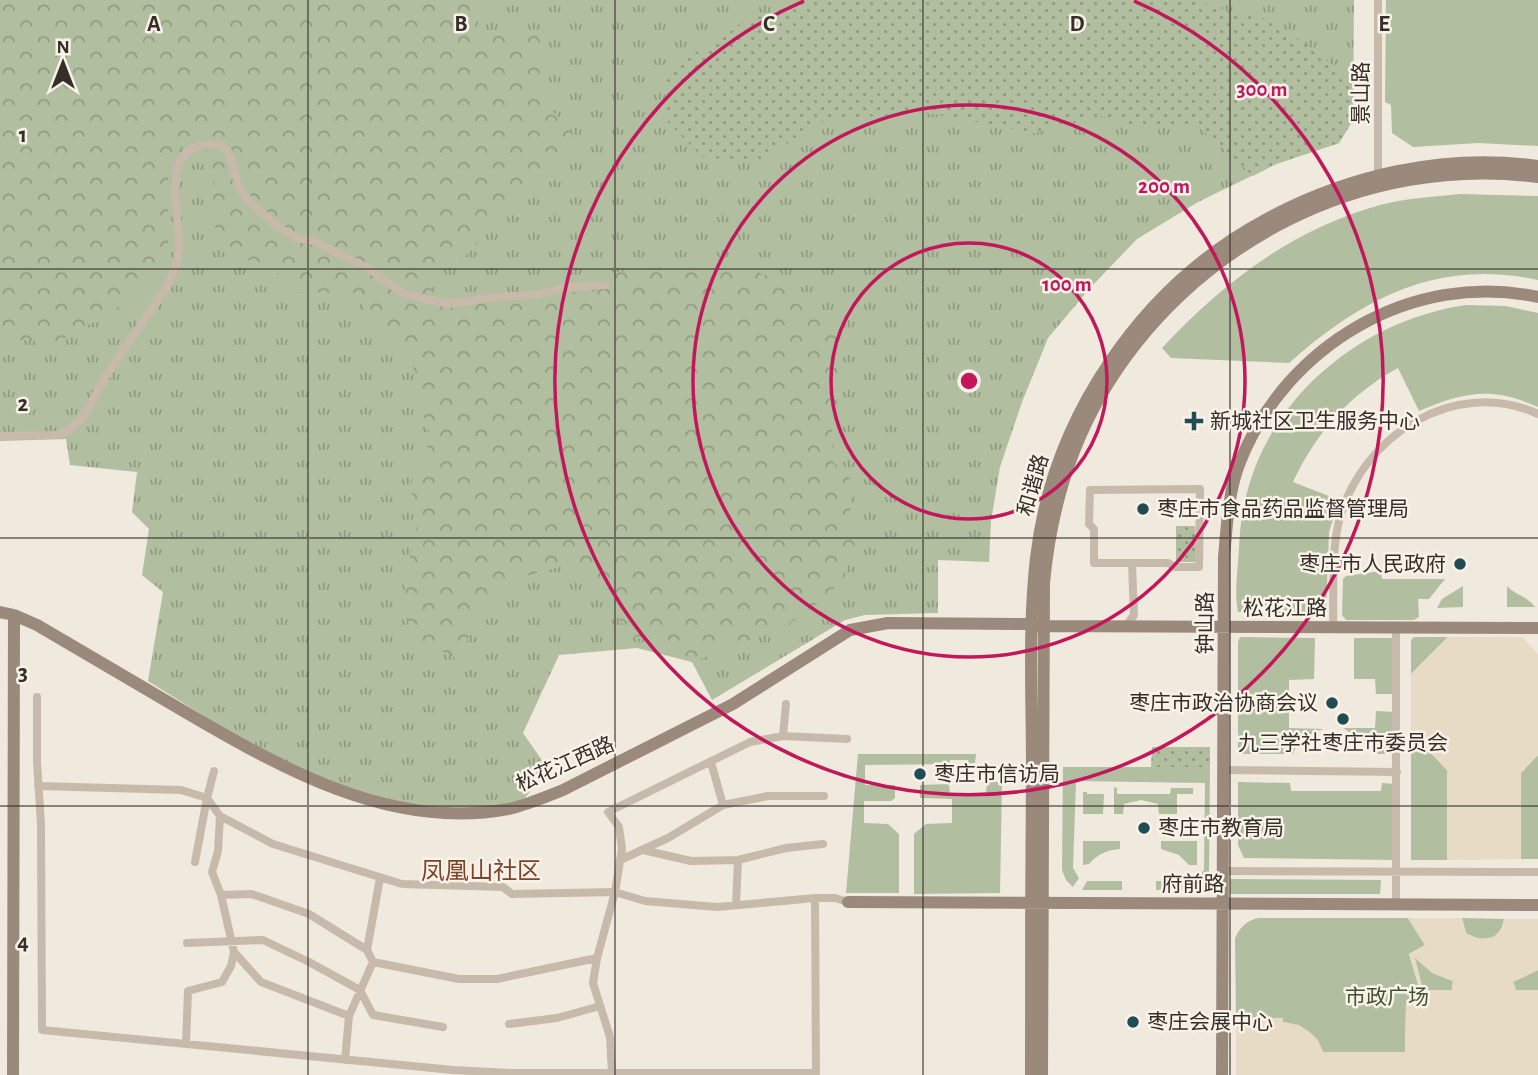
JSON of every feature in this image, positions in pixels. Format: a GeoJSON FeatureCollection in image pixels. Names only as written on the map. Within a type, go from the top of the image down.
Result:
{"type":"FeatureCollection","features":[{"type":"Feature","properties":{"kind":"street","name":"景山路"},"geometry":{"type":"LineString","coordinates":[[1378,0],[1378,181]]}},
{"type":"Feature","properties":{"kind":"street"},"geometry":{"type":"LineString","coordinates":[[0,436],[56,435],[69,430],[84,416],[109,371],[174,272],[179,254],[175,170],[181,157],[191,147],[206,143],[220,144],[229,153],[239,187],[250,202],[279,227],[296,238],[313,241],[368,268],[404,293],[449,304],[605,285]]}},
{"type":"Feature","properties":{"kind":"street","name":"和谐路"},"geometry":{"type":"LineString","coordinates":[[1042,1075],[1037,902],[1036,626],[1057,503],[1086,422],[1099,397],[1151,325],[1190,286],[1236,250],[1319,205],[1378,181],[1441,164],[1487,167]]}},
{"type":"Feature","properties":{"kind":"street"},"geometry":{"type":"LineString","coordinates":[[1487,167],[1538,166]]}},
{"type":"Feature","properties":{"kind":"street"},"geometry":{"type":"LineString","coordinates":[[1487,167],[1538,177]]}},
{"type":"Feature","properties":{"kind":"street","name":"钟山路"},"geometry":{"type":"LineString","coordinates":[[1222,1075],[1224,557],[1228,510],[1240,464],[1258,424],[1286,386],[1320,353],[1357,326],[1397,306],[1429,296],[1458,292],[1515,293],[1538,297]]}},
{"type":"Feature","properties":{"kind":"street"},"geometry":{"type":"LineString","coordinates":[[1333,627],[1334,548],[1339,521],[1347,499],[1372,455],[1411,423],[1447,407],[1486,402],[1504,403],[1538,414]]}},
{"type":"Feature","properties":{"kind":"street"},"geometry":{"type":"LineString","coordinates":[[1200,489],[1199,567],[1175,568],[1168,563],[1132,564],[1094,564],[1094,529],[1089,524],[1090,490],[1200,489]]}},
{"type":"Feature","properties":{"kind":"street"},"geometry":{"type":"LineString","coordinates":[[1125,627],[1133,615],[1132,564]]}},
{"type":"Feature","properties":{"kind":"street","name":"松花江西路"},"geometry":{"type":"LineString","coordinates":[[0,612],[37,625],[252,751],[319,783],[382,803],[417,810],[477,813],[509,809],[563,790],[733,704],[850,629],[888,623],[1036,626]]}},
{"type":"Feature","properties":{"kind":"street"},"geometry":{"type":"LineString","coordinates":[[13,1075],[7,839],[14,615]]}},
{"type":"Feature","properties":{"kind":"street","name":"松花江路"},"geometry":{"type":"LineString","coordinates":[[1036,626],[1538,628]]}},
{"type":"Feature","properties":{"kind":"street"},"geometry":{"type":"LineString","coordinates":[[1396,628],[1396,904]]}},
{"type":"Feature","properties":{"kind":"street"},"geometry":{"type":"LineString","coordinates":[[37,697],[42,1030],[494,1074],[816,1073],[815,898]]}},
{"type":"Feature","properties":{"kind":"street"},"geometry":{"type":"LineString","coordinates":[[783,736],[786,704]]}},
{"type":"Feature","properties":{"kind":"street"},"geometry":{"type":"LineString","coordinates":[[612,1073],[610,1037],[593,983],[615,892],[622,849],[618,827],[608,811],[750,742],[783,736],[847,739]]}},
{"type":"Feature","properties":{"kind":"street"},"geometry":{"type":"LineString","coordinates":[[711,762],[723,805]]}},
{"type":"Feature","properties":{"kind":"street"},"geometry":{"type":"LineString","coordinates":[[1223,770],[1397,772]]}},
{"type":"Feature","properties":{"kind":"street"},"geometry":{"type":"LineString","coordinates":[[195,862],[214,771]]}},
{"type":"Feature","properties":{"kind":"street"},"geometry":{"type":"LineString","coordinates":[[38,786],[181,790],[207,798],[220,816],[273,844],[402,884],[503,887],[512,894],[615,892],[645,901],[716,907],[815,898],[835,898],[848,902]]}},
{"type":"Feature","properties":{"kind":"street"},"geometry":{"type":"LineString","coordinates":[[620,860],[668,838],[723,805],[768,796],[824,796]]}},
{"type":"Feature","properties":{"kind":"street"},"geometry":{"type":"LineString","coordinates":[[220,816],[218,851],[212,872],[221,895],[234,952],[261,982],[349,1016]]}},
{"type":"Feature","properties":{"kind":"street"},"geometry":{"type":"LineString","coordinates":[[643,850],[691,861],[738,860],[786,848],[823,844]]}},
{"type":"Feature","properties":{"kind":"street"},"geometry":{"type":"LineString","coordinates":[[736,904],[738,860]]}},
{"type":"Feature","properties":{"kind":"street"},"geometry":{"type":"LineString","coordinates":[[1223,871],[1538,872]]}},
{"type":"Feature","properties":{"kind":"street"},"geometry":{"type":"LineString","coordinates":[[367,950],[380,878]]}},
{"type":"Feature","properties":{"kind":"street"},"geometry":{"type":"LineString","coordinates":[[221,895],[252,894],[309,914],[367,950],[373,962]]}},
{"type":"Feature","properties":{"kind":"street","name":"府前路"},"geometry":{"type":"LineString","coordinates":[[848,902],[1538,905]]}},
{"type":"Feature","properties":{"kind":"street","name":"和谐路"},"geometry":{"type":"LineString","coordinates":[[1031,1075],[1037,902]]}},
{"type":"Feature","properties":{"kind":"street"},"geometry":{"type":"LineString","coordinates":[[187,943],[263,940],[360,990],[373,1015],[443,1027]]}},
{"type":"Feature","properties":{"kind":"street"},"geometry":{"type":"LineString","coordinates":[[186,1044],[188,991],[222,982],[231,966],[234,952]]}},
{"type":"Feature","properties":{"kind":"street"},"geometry":{"type":"LineString","coordinates":[[373,962],[459,979],[498,979],[597,958]]}},
{"type":"Feature","properties":{"kind":"street"},"geometry":{"type":"LineString","coordinates":[[345,1060],[349,1016],[373,962]]}},
{"type":"Feature","properties":{"kind":"street"},"geometry":{"type":"LineString","coordinates":[[509,1024],[557,1018],[600,1006]]}},
{"type":"Feature","properties":{"kind":"green space"},"geometry":{"type":"Polygon","coordinates":[[[0,0],[1354,0],[1353,120],[1339,143],[1276,164],[1198,202],[1137,239],[1090,288],[1048,338],[1022,402],[1000,467],[991,521],[989,562],[938,560],[938,613],[865,615],[845,620],[712,700],[692,662],[637,648],[559,655],[523,733],[548,769],[524,799],[478,810],[401,803],[324,780],[257,749],[148,681],[163,592],[142,575],[149,529],[132,512],[137,472],[70,465],[66,439],[0,441],[0,0]]]}},
{"type":"Feature","properties":{"kind":"green space"},"geometry":{"type":"Polygon","coordinates":[[[0,0],[480,0],[477,33],[540,29],[541,97],[576,139],[562,163],[517,197],[468,254],[428,273],[433,295],[460,306],[499,301],[534,301],[566,293],[597,291],[601,273],[737,264],[783,282],[809,318],[842,324],[842,408],[832,425],[833,462],[851,479],[850,510],[858,533],[843,581],[807,612],[777,631],[692,662],[631,635],[602,597],[567,565],[503,582],[480,609],[459,660],[409,634],[404,574],[417,536],[411,484],[431,438],[418,399],[417,374],[394,339],[364,321],[362,293],[298,292],[265,263],[235,258],[212,222],[214,183],[203,136],[181,145],[168,176],[168,243],[161,275],[112,312],[57,342],[0,339],[0,0]]]}},
{"type":"Feature","properties":{"kind":"green space"},"geometry":{"type":"Polygon","coordinates":[[[811,0],[1199,0],[1213,7],[1274,21],[1354,81],[1353,120],[1339,143],[1276,164],[1253,176],[1198,126],[1146,128],[1102,116],[1034,133],[917,111],[815,123],[761,163],[702,157],[667,121],[667,76],[696,52],[751,19],[811,0]]]}},
{"type":"Feature","properties":{"kind":"green space"},"geometry":{"type":"Polygon","coordinates":[[[1386,0],[1538,0],[1538,146],[1478,143],[1413,147],[1392,133],[1391,105],[1385,102],[1386,0]]]}},
{"type":"Feature","properties":{"kind":"green space"},"geometry":{"type":"Polygon","coordinates":[[[1460,194],[1538,196],[1538,280],[1502,275],[1467,275],[1435,279],[1403,289],[1373,302],[1345,320],[1289,363],[1171,358],[1162,348],[1235,280],[1288,244],[1317,229],[1380,205],[1460,194]]]}},
{"type":"Feature","properties":{"kind":"green space"},"geometry":{"type":"Polygon","coordinates":[[[1466,305],[1506,306],[1538,313],[1538,407],[1506,396],[1478,394],[1450,399],[1419,411],[1398,368],[1381,378],[1336,416],[1312,447],[1293,482],[1339,500],[1329,532],[1326,611],[1324,614],[1238,612],[1237,580],[1245,501],[1257,463],[1275,428],[1298,397],[1326,369],[1357,346],[1391,327],[1428,313],[1466,305]]]}},
{"type":"Feature","properties":{"kind":"green space"},"geometry":{"type":"Polygon","coordinates":[[[1176,526],[1195,526],[1196,562],[1176,562],[1176,526]]]}},
{"type":"Feature","properties":{"kind":"green space"},"geometry":{"type":"Polygon","coordinates":[[[1381,571],[1382,579],[1445,579],[1429,599],[1418,599],[1419,617],[1414,620],[1346,620],[1342,615],[1343,579],[1346,576],[1381,571]]]}},
{"type":"Feature","properties":{"kind":"green space"},"geometry":{"type":"Polygon","coordinates":[[[1463,586],[1463,607],[1437,608],[1442,599],[1463,586]]]}},
{"type":"Feature","properties":{"kind":"green space"},"geometry":{"type":"Polygon","coordinates":[[[1507,586],[1528,600],[1535,607],[1507,607],[1507,586]]]}},
{"type":"Feature","properties":{"kind":"green space"},"geometry":{"type":"Polygon","coordinates":[[[1240,637],[1315,638],[1314,679],[1289,680],[1289,728],[1324,729],[1305,737],[1293,754],[1238,754],[1240,637]]]}},
{"type":"Feature","properties":{"kind":"green space"},"geometry":{"type":"Polygon","coordinates":[[[1414,637],[1448,637],[1411,674],[1411,640],[1414,637]]]}},
{"type":"Feature","properties":{"kind":"green space"},"geometry":{"type":"Polygon","coordinates":[[[1354,638],[1395,638],[1396,694],[1376,694],[1375,679],[1354,679],[1354,638]]]}},
{"type":"Feature","properties":{"kind":"green space"},"geometry":{"type":"Polygon","coordinates":[[[1376,711],[1396,712],[1395,751],[1392,754],[1374,754],[1365,742],[1343,728],[1375,728],[1376,711]]]}},
{"type":"Feature","properties":{"kind":"green space"},"geometry":{"type":"Polygon","coordinates":[[[1411,732],[1447,770],[1447,860],[1411,860],[1411,732]]]}},
{"type":"Feature","properties":{"kind":"green space"},"geometry":{"type":"Polygon","coordinates":[[[1152,747],[1210,747],[1210,767],[1151,767],[1152,747]]]}},
{"type":"Feature","properties":{"kind":"green space"},"geometry":{"type":"Polygon","coordinates":[[[858,754],[976,754],[975,763],[969,764],[968,760],[950,760],[950,764],[865,765],[865,785],[895,785],[895,798],[891,801],[864,801],[864,823],[888,824],[899,834],[899,893],[846,893],[858,754]]]}},
{"type":"Feature","properties":{"kind":"green space"},"geometry":{"type":"Polygon","coordinates":[[[1538,755],[1538,859],[1521,859],[1521,773],[1538,755]]]}},
{"type":"Feature","properties":{"kind":"green space"},"geometry":{"type":"Polygon","coordinates":[[[1063,767],[1210,767],[1209,873],[1202,884],[1198,877],[1204,870],[1205,783],[1076,781],[1073,868],[1079,878],[1073,887],[1062,870],[1063,767]]]}},
{"type":"Feature","properties":{"kind":"green space"},"geometry":{"type":"Polygon","coordinates":[[[987,782],[1002,782],[1000,893],[914,894],[914,834],[926,824],[952,823],[952,799],[920,798],[920,785],[949,784],[950,794],[986,794],[987,782]]]}},
{"type":"Feature","properties":{"kind":"green space"},"geometry":{"type":"Polygon","coordinates":[[[1238,782],[1290,783],[1291,791],[1381,791],[1382,783],[1394,784],[1395,860],[1244,858],[1238,845],[1238,782]]]}},
{"type":"Feature","properties":{"kind":"green space"},"geometry":{"type":"Polygon","coordinates":[[[1114,787],[1117,788],[1117,794],[1170,794],[1171,788],[1193,788],[1193,794],[1177,794],[1177,814],[1159,814],[1158,804],[1141,800],[1124,804],[1123,814],[1114,814],[1114,787]]]}},
{"type":"Feature","properties":{"kind":"green space"},"geometry":{"type":"Polygon","coordinates":[[[1083,792],[1104,794],[1103,814],[1083,814],[1083,792]]]}},
{"type":"Feature","properties":{"kind":"green space"},"geometry":{"type":"Polygon","coordinates":[[[1083,841],[1120,841],[1120,849],[1103,853],[1089,864],[1083,865],[1083,841]]]}},
{"type":"Feature","properties":{"kind":"green space"},"geometry":{"type":"Polygon","coordinates":[[[1161,841],[1197,841],[1197,865],[1189,865],[1179,855],[1161,849],[1161,841]]]}},
{"type":"Feature","properties":{"kind":"green space"},"geometry":{"type":"Polygon","coordinates":[[[1230,879],[1381,880],[1380,894],[1230,894],[1230,879]]]}},
{"type":"Feature","properties":{"kind":"green space"},"geometry":{"type":"Polygon","coordinates":[[[1087,881],[1122,881],[1122,890],[1082,890],[1087,881]]]}},
{"type":"Feature","properties":{"kind":"green space"},"geometry":{"type":"Polygon","coordinates":[[[1156,881],[1192,881],[1197,889],[1156,890],[1156,881]]]}},
{"type":"Feature","properties":{"kind":"green space","name":"市政广场"},"geometry":{"type":"Polygon","coordinates":[[[1258,918],[1408,918],[1425,945],[1409,954],[1420,991],[1420,1004],[1406,1004],[1405,1052],[1323,1052],[1312,1035],[1302,1028],[1283,1022],[1282,1018],[1236,1018],[1235,938],[1244,925],[1258,918]]]}},
{"type":"Feature","properties":{"kind":"green space"},"geometry":{"type":"Polygon","coordinates":[[[1462,918],[1504,919],[1499,932],[1485,939],[1466,933],[1462,918]]]}},
{"type":"Feature","properties":{"kind":"green space"},"geometry":{"type":"Polygon","coordinates":[[[1414,956],[1432,971],[1453,981],[1452,990],[1423,990],[1414,956]]]}},
{"type":"Feature","properties":{"kind":"green space"},"geometry":{"type":"Polygon","coordinates":[[[1538,970],[1538,990],[1516,990],[1513,982],[1538,970]]]}},
{"type":"Feature","properties":{"kind":"shaded area"},"geometry":{"type":"Polygon","coordinates":[[[1448,637],[1522,637],[1538,654],[1538,755],[1521,773],[1521,859],[1447,860],[1447,770],[1411,732],[1411,674],[1448,637]]]}},
{"type":"Feature","properties":{"kind":"shaded area"},"geometry":{"type":"Polygon","coordinates":[[[1408,918],[1462,918],[1466,933],[1479,939],[1494,937],[1503,927],[1504,919],[1538,919],[1538,970],[1513,982],[1516,990],[1538,990],[1538,1075],[1236,1075],[1236,1018],[1283,1018],[1283,1022],[1299,1025],[1311,1033],[1318,1040],[1323,1052],[1405,1052],[1406,1003],[1420,1003],[1420,991],[1409,954],[1425,945],[1408,918]],[[1415,958],[1423,990],[1452,990],[1453,981],[1432,973],[1415,958]]]}},
{"type":"Feature","properties":{"kind":"place","name":"新城社区卫生服务中心"},"geometry":{"type":"Point","coordinates":[1194,421]}},
{"type":"Feature","properties":{"kind":"place","name":"枣庄市食品药品监督管理局"},"geometry":{"type":"Point","coordinates":[1143,509]}},
{"type":"Feature","properties":{"kind":"place","name":"枣庄市人民政府"},"geometry":{"type":"Point","coordinates":[1460,564]}},
{"type":"Feature","properties":{"kind":"place","name":"枣庄市政治协商会议"},"geometry":{"type":"Point","coordinates":[1332,703]}},
{"type":"Feature","properties":{"kind":"place","name":"九三学社枣庄市委员会"},"geometry":{"type":"Point","coordinates":[1343,719]}},
{"type":"Feature","properties":{"kind":"place","name":"枣庄市信访局"},"geometry":{"type":"Point","coordinates":[920,774]}},
{"type":"Feature","properties":{"kind":"place","name":"枣庄市教育局"},"geometry":{"type":"Point","coordinates":[1144,828]}},
{"type":"Feature","properties":{"kind":"place","name":"枣庄会展中心"},"geometry":{"type":"Point","coordinates":[1133,1022]}},
{"type":"Feature","properties":{"kind":"district","name":"凤凰山社区"},"geometry":{"type":"Point","coordinates":[481,871]}}]}
